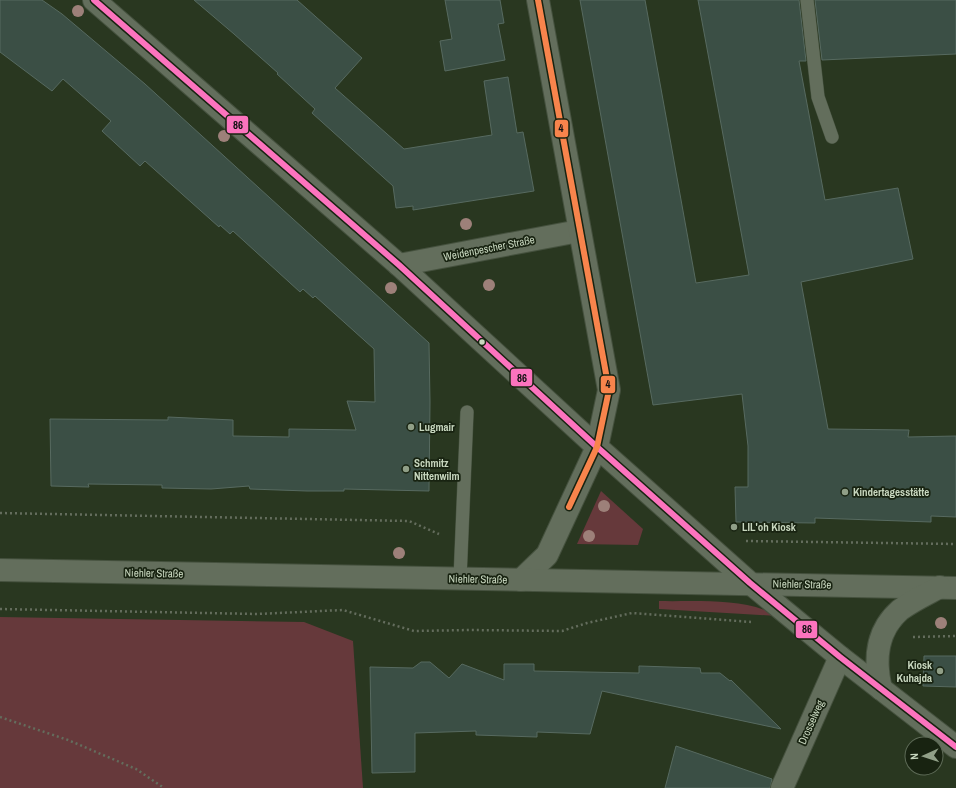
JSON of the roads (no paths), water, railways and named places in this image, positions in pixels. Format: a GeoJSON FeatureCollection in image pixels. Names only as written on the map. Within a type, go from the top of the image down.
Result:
{"type":"FeatureCollection","features":[{"type":"Feature","properties":{"kind":"street"},"geometry":{"type":"LineString","coordinates":[[94,0],[399,266],[597,447],[750,583],[840,657],[956,747]]}},
{"type":"Feature","properties":{"kind":"street"},"geometry":{"type":"LineString","coordinates":[[521,580],[547,556],[597,447],[609,390],[538,0]]}},
{"type":"Feature","properties":{"kind":"street","name":"Weidenpescher Straße"},"geometry":{"type":"LineString","coordinates":[[399,266],[579,231]]}},
{"type":"Feature","properties":{"kind":"street","name":"Niehler Straße"},"geometry":{"type":"LineString","coordinates":[[0,570],[460,580],[948,587]]}},
{"type":"Feature","properties":{"kind":"street"},"geometry":{"type":"LineString","coordinates":[[881,689],[876,670],[877,652],[880,638],[886,626],[900,610],[948,587]]}},
{"type":"Feature","properties":{"kind":"street","name":"Drosselweg"},"geometry":{"type":"LineString","coordinates":[[782,788],[840,657]]}},
{"type":"Feature","properties":{"kind":"lane"},"geometry":{"type":"LineString","coordinates":[[807,0],[818,96],[832,137]]}},
{"type":"Feature","properties":{"kind":"lane"},"geometry":{"type":"LineString","coordinates":[[460,580],[467,412]]}},
{"type":"Feature","properties":{"kind":"place","name":"Lugmair"},"geometry":{"type":"Point","coordinates":[411,427]}},
{"type":"Feature","properties":{"kind":"place","name":"Schmitz Nittenwilm"},"geometry":{"type":"Point","coordinates":[406,469]}},
{"type":"Feature","properties":{"kind":"place","name":"Kindertagesstätte"},"geometry":{"type":"Point","coordinates":[845,492]}},
{"type":"Feature","properties":{"kind":"place","name":"LIL'oh Kiosk"},"geometry":{"type":"Point","coordinates":[734,527]}},
{"type":"Feature","properties":{"kind":"place","name":"Kiosk Kuhajda"},"geometry":{"type":"Point","coordinates":[940,671]}}]}
